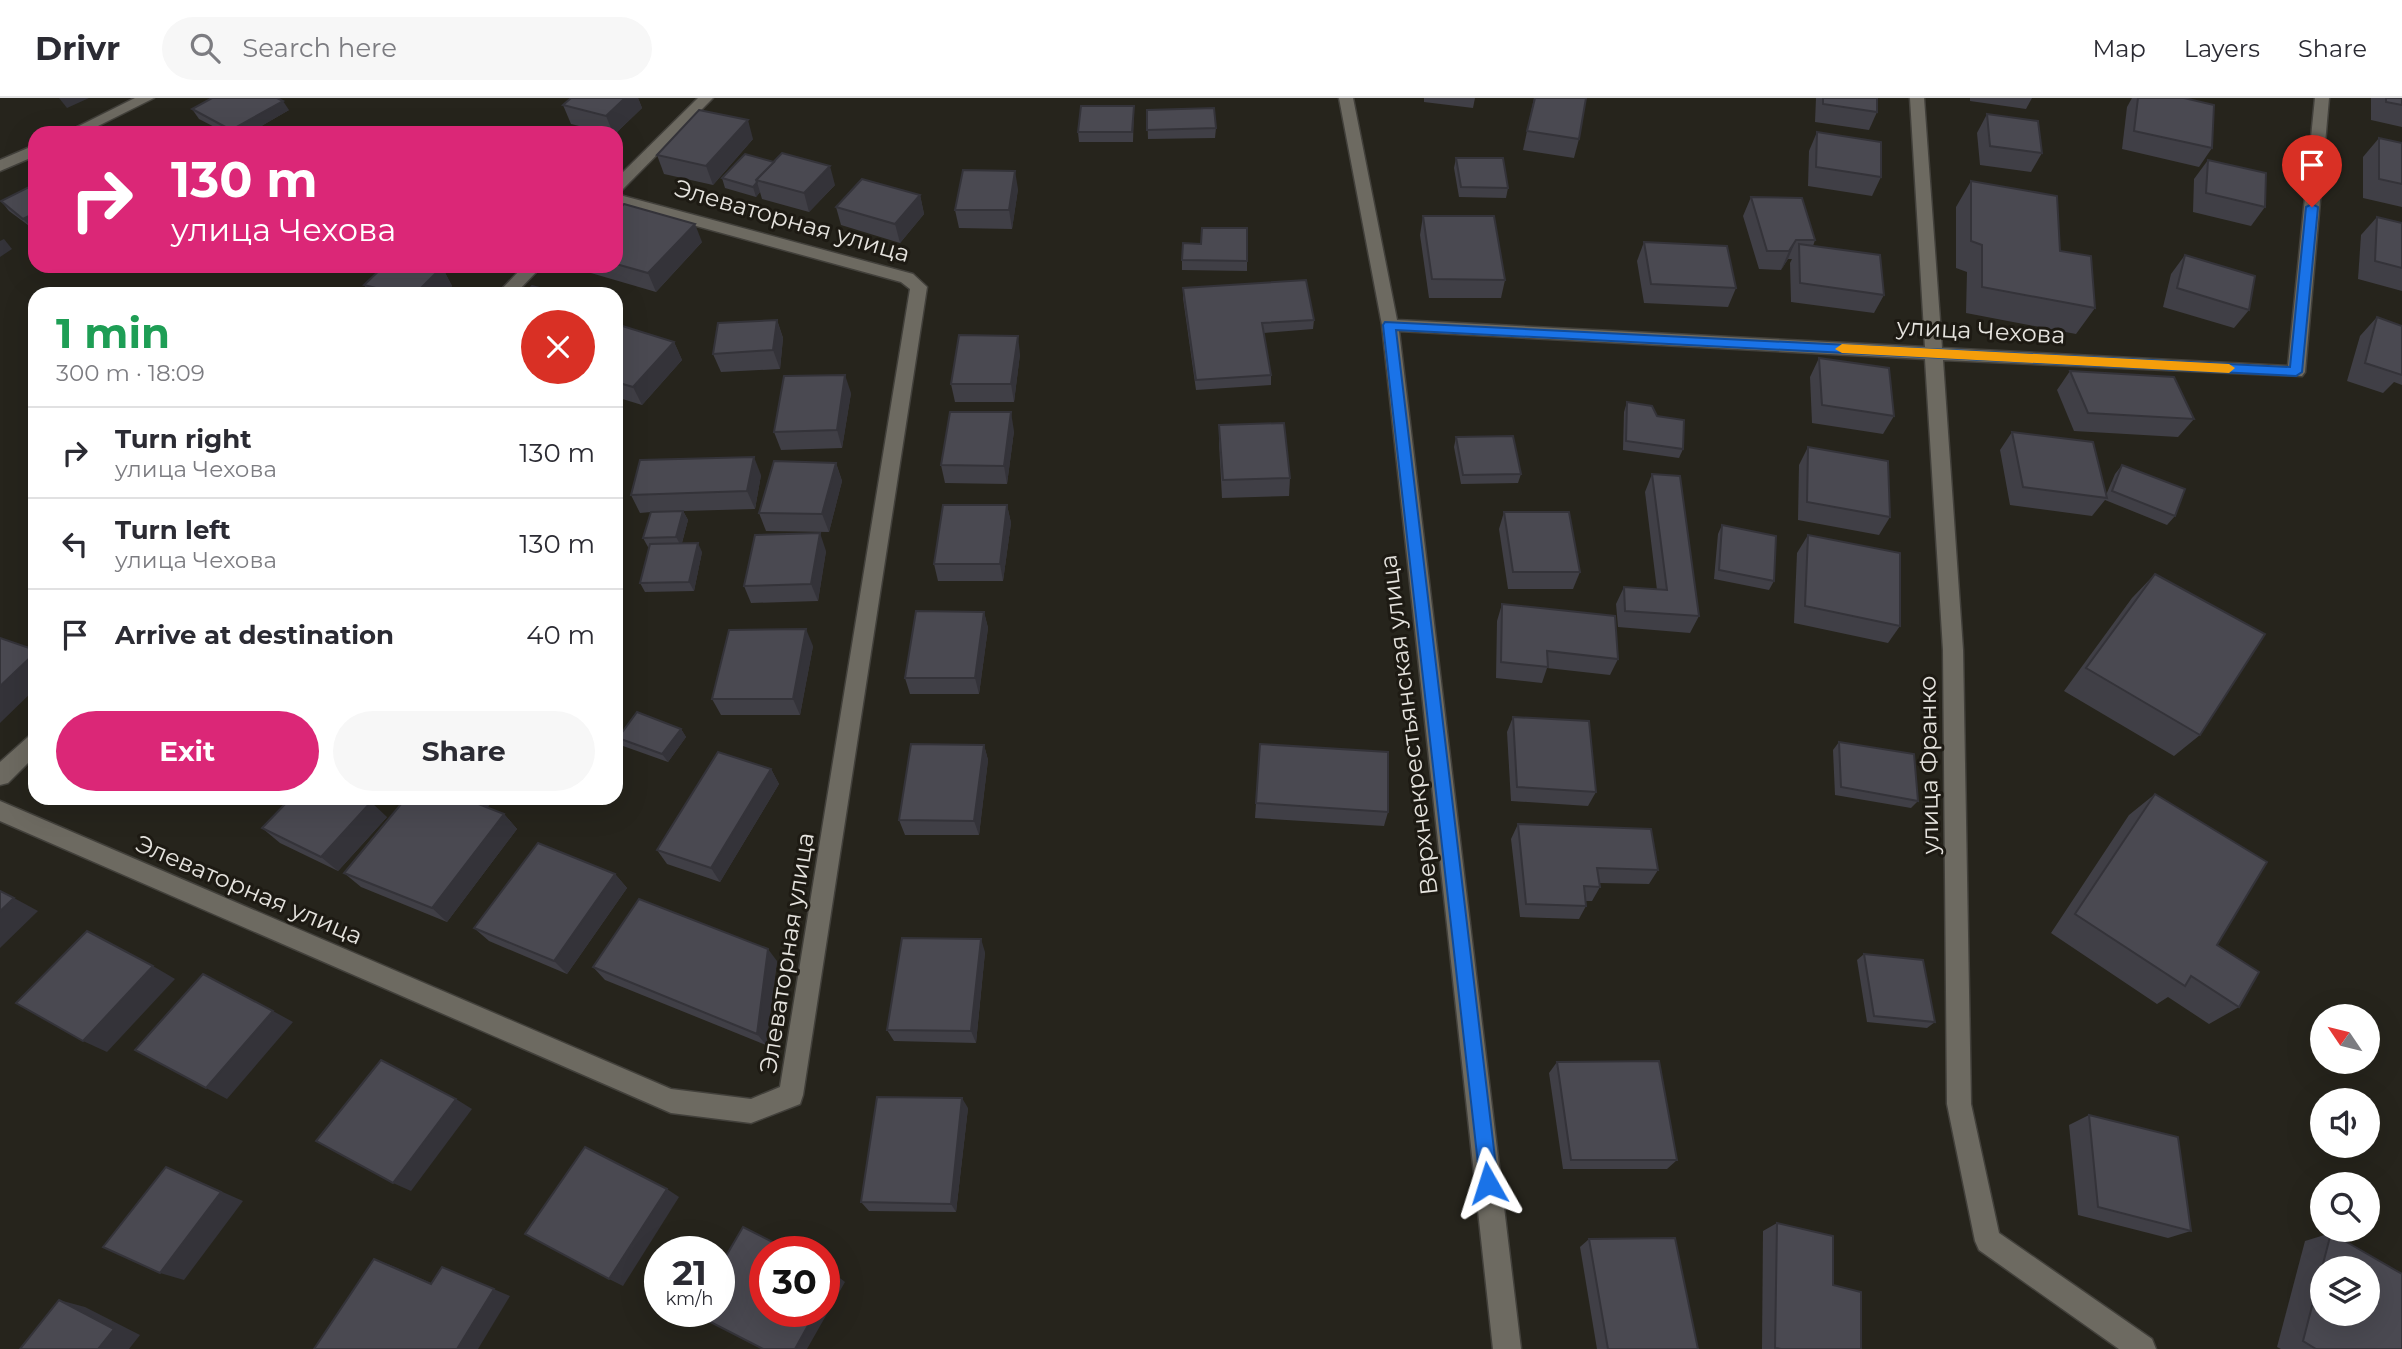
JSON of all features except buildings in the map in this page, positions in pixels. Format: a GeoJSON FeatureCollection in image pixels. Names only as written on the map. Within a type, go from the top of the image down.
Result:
{"type":"FeatureCollection","features":[{"type":"Feature","properties":{"kind":"street"},"geometry":{"type":"LineString","coordinates":[[87,126],[147,98]]}},
{"type":"Feature","properties":{"kind":"street"},"geometry":{"type":"LineString","coordinates":[[623,181],[706,98]]}},
{"type":"Feature","properties":{"kind":"street","name":"Верхнекрестьянская улица"},"geometry":{"type":"LineString","coordinates":[[1346,98],[1390,325],[1507,1349]]}},
{"type":"Feature","properties":{"kind":"street","name":"улица Франко"},"geometry":{"type":"LineString","coordinates":[[1917,98],[1953,650],[1959,1104],[1988,1241],[2142,1349]]}},
{"type":"Feature","properties":{"kind":"street","name":"улица Чехова"},"geometry":{"type":"LineString","coordinates":[[1390,325],[2296,372],[2322,98]]}},
{"type":"Feature","properties":{"kind":"street"},"geometry":{"type":"LineString","coordinates":[[0,166],[28,153]]}},
{"type":"Feature","properties":{"kind":"street","name":"Элеваторная улица"},"geometry":{"type":"LineString","coordinates":[[0,811],[671,1101],[751,1111],[791,1095],[919,287],[907,278],[623,201]]}},
{"type":"Feature","properties":{"kind":"street"},"geometry":{"type":"LineString","coordinates":[[512,287],[527,273]]}},
{"type":"Feature","properties":{"kind":"street"},"geometry":{"type":"LineString","coordinates":[[0,776],[28,750]]}},
{"type":"Feature","properties":{"kind":"slow traffic"},"geometry":{"type":"LineString","coordinates":[[1842,349],[2229,368]]}},
{"type":"Feature","properties":{"kind":"route"},"geometry":{"type":"LineString","coordinates":[[1488,1183],[1390,325],[2296,372],[2312,207]]}}]}
